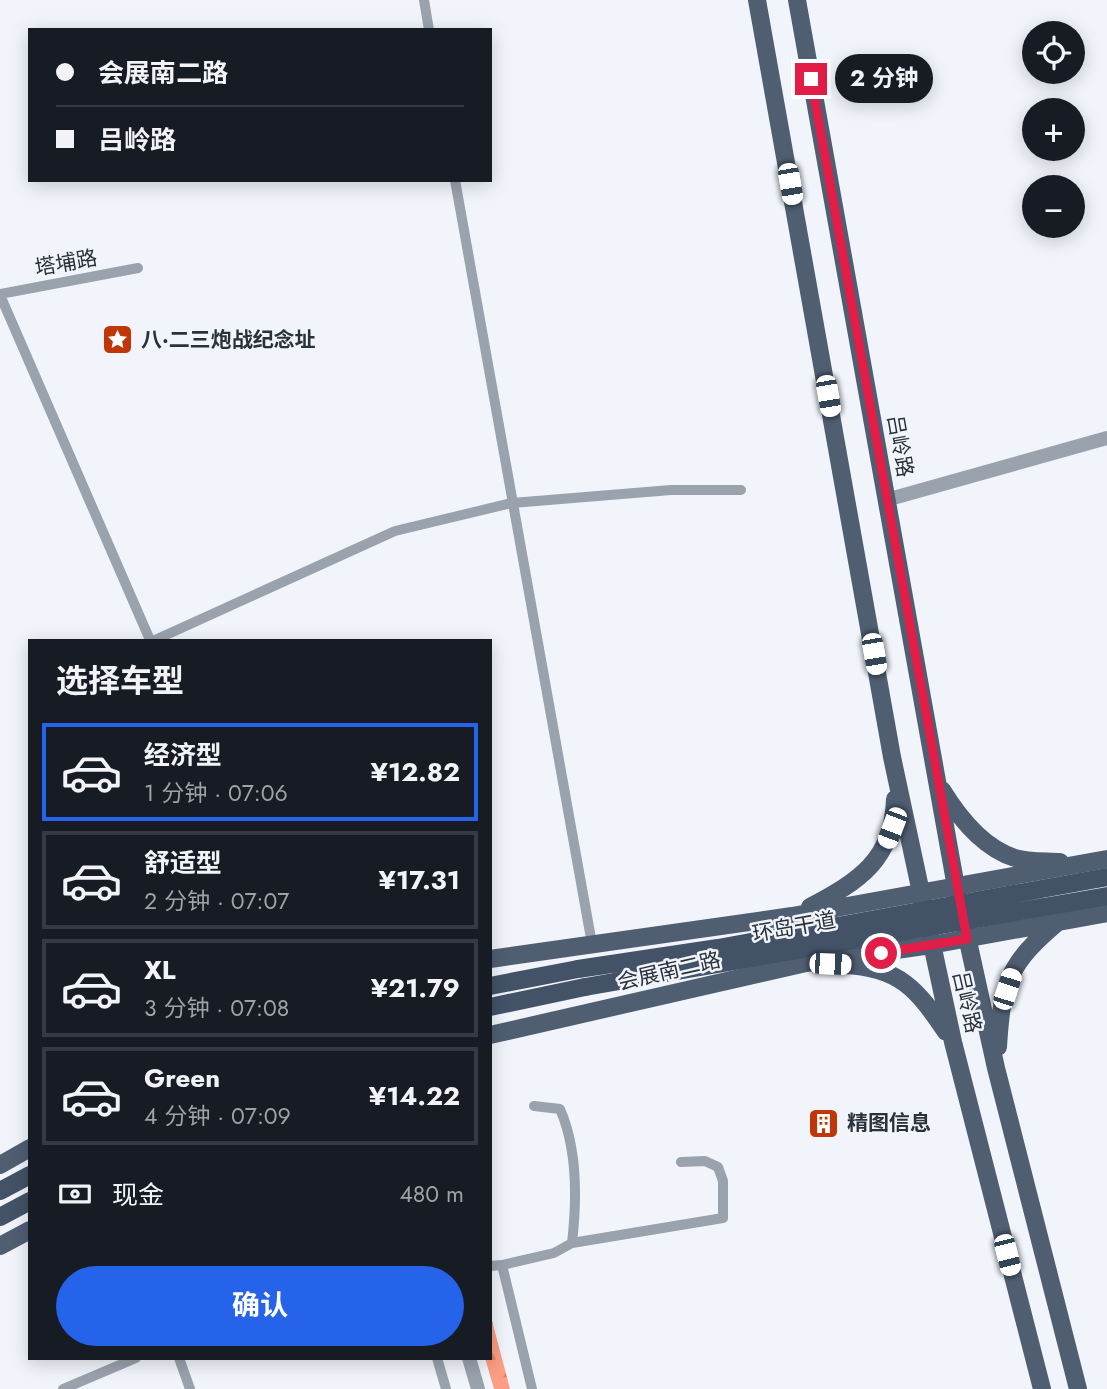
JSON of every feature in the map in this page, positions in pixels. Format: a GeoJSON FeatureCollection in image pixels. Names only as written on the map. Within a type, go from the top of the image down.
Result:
{"type":"FeatureCollection","features":[{"type":"Feature","properties":{"kind":"highway","name":"环岛干道"},"geometry":{"type":"LineString","coordinates":[[492,986],[578,969],[718,948],[1107,877]]}},
{"type":"Feature","properties":{"kind":"highway","name":"环岛干道"},"geometry":{"type":"LineString","coordinates":[[492,1007],[585,987],[1107,896]]}},
{"type":"Feature","properties":{"kind":"highway"},"geometry":{"type":"LineString","coordinates":[[0,1191],[28,1176]]}},
{"type":"Feature","properties":{"kind":"highway"},"geometry":{"type":"LineString","coordinates":[[0,1217],[28,1202]]}},
{"type":"Feature","properties":{"kind":"main road","name":"吕岭路"},"geometry":{"type":"LineString","coordinates":[[757,0],[892,757],[953,1042],[1042,1389]]}},
{"type":"Feature","properties":{"kind":"main road","name":"吕岭路"},"geometry":{"type":"LineString","coordinates":[[797,0],[956,887],[996,1068],[1077,1389]]}},
{"type":"Feature","properties":{"kind":"main road"},"geometry":{"type":"LineString","coordinates":[[792,916],[851,884],[872,866],[886,846],[892,828],[895,802],[892,757]]}},
{"type":"Feature","properties":{"kind":"main road"},"geometry":{"type":"LineString","coordinates":[[937,782],[956,813],[1004,853],[1017,859],[1088,863]]}},
{"type":"Feature","properties":{"kind":"main road"},"geometry":{"type":"LineString","coordinates":[[492,959],[792,916],[1107,859]]}},
{"type":"Feature","properties":{"kind":"main road","name":"会展南二路"},"geometry":{"type":"LineString","coordinates":[[492,1035],[806,963],[931,945],[1060,919],[1107,913]]}},
{"type":"Feature","properties":{"kind":"main road"},"geometry":{"type":"LineString","coordinates":[[792,916],[806,963],[855,965],[889,972],[911,986],[953,1042]]}},
{"type":"Feature","properties":{"kind":"main road"},"geometry":{"type":"LineString","coordinates":[[996,1068],[1000,1008],[1013,970],[1030,945],[1060,919]]}},
{"type":"Feature","properties":{"kind":"main road"},"geometry":{"type":"LineString","coordinates":[[0,1165],[28,1150]]}},
{"type":"Feature","properties":{"kind":"main road"},"geometry":{"type":"LineString","coordinates":[[0,1246],[28,1231]]}},
{"type":"Feature","properties":{"kind":"street"},"geometry":{"type":"LineString","coordinates":[[424,0],[429,28]]}},
{"type":"Feature","properties":{"kind":"street"},"geometry":{"type":"LineString","coordinates":[[454,182],[592,944]]}},
{"type":"Feature","properties":{"kind":"street","name":"塔埔路"},"geometry":{"type":"LineString","coordinates":[[0,295],[138,268]]}},
{"type":"Feature","properties":{"kind":"street"},"geometry":{"type":"LineString","coordinates":[[0,295],[153,639]]}},
{"type":"Feature","properties":{"kind":"street"},"geometry":{"type":"LineString","coordinates":[[886,500],[1107,438]]}},
{"type":"Feature","properties":{"kind":"street"},"geometry":{"type":"LineString","coordinates":[[155,639],[396,531],[512,503],[671,490],[741,490]]}},
{"type":"Feature","properties":{"kind":"street"},"geometry":{"type":"LineString","coordinates":[[534,1107],[560,1109],[567,1125],[576,1194],[572,1244]]}},
{"type":"Feature","properties":{"kind":"street"},"geometry":{"type":"LineString","coordinates":[[532,1389],[496,1265],[554,1253],[572,1244],[723,1217],[723,1181],[718,1167],[705,1161],[681,1162]]}},
{"type":"Feature","properties":{"kind":"street"},"geometry":{"type":"LineString","coordinates":[[63,1389],[131,1360]]}},
{"type":"Feature","properties":{"kind":"street"},"geometry":{"type":"LineString","coordinates":[[180,1360],[190,1389]]}},
{"type":"Feature","properties":{"kind":"street"},"geometry":{"type":"LineString","coordinates":[[438,1360],[446,1389]]}},
{"type":"Feature","properties":{"kind":"street"},"geometry":{"type":"LineString","coordinates":[[470,1360],[478,1389]]}},
{"type":"Feature","properties":{"kind":"green space"},"geometry":{"type":"Polygon","coordinates":[[[492,1321],[510,1389],[494,1389],[486,1360],[492,1360],[492,1321]]]}},
{"type":"Feature","properties":{"kind":"place","name":"八·二三炮战纪念址"},"geometry":{"type":"Point","coordinates":[118,340]}},
{"type":"Feature","properties":{"kind":"place","name":"精图信息"},"geometry":{"type":"Point","coordinates":[824,1123]}},
{"type":"Feature","properties":{"kind":"route"},"geometry":{"type":"LineString","coordinates":[[811,79],[967,939],[881,953]]}}]}
